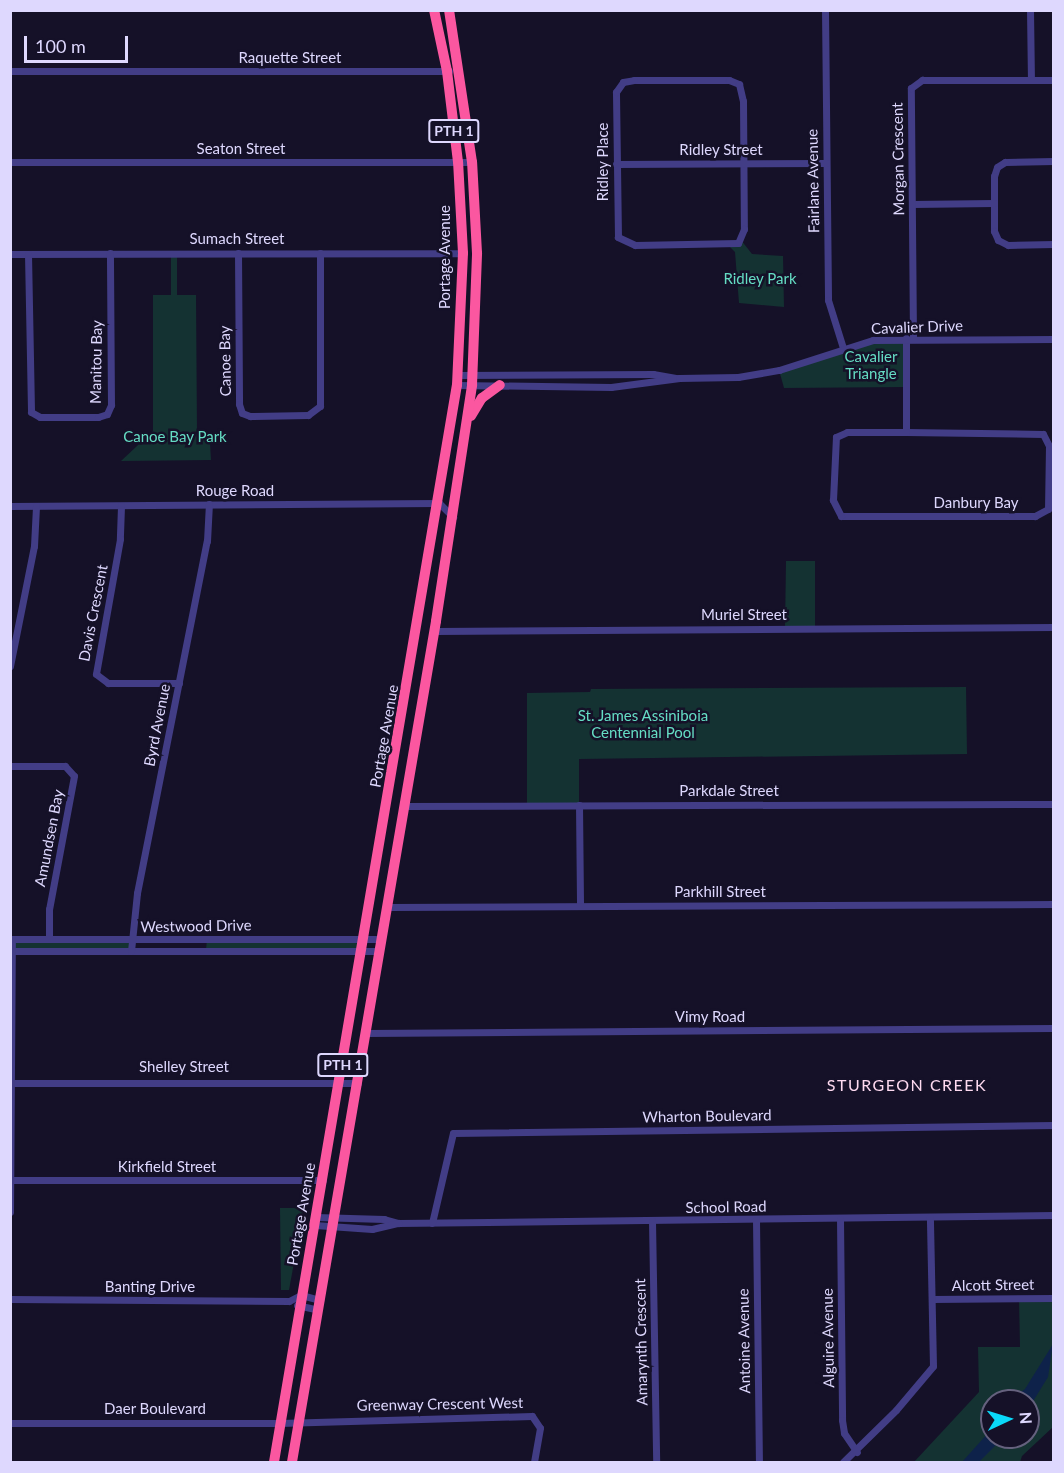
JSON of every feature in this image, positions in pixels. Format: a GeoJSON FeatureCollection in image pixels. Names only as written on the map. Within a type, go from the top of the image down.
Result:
{"type":"FeatureCollection","features":[{"type":"Feature","properties":{"kind":"highway","name":"Portage Avenue"},"geometry":{"type":"LineString","coordinates":[[274,1462],[440,503],[458,380],[463,253],[458,162],[447,72],[434,10]]}},
{"type":"Feature","properties":{"kind":"highway","name":"Portage Avenue"},"geometry":{"type":"LineString","coordinates":[[292,1462],[435,631],[472,380],[477,253],[472,162],[461,71],[449,10]]}},
{"type":"Feature","properties":{"kind":"highway"},"geometry":{"type":"LineString","coordinates":[[466,427],[483,398],[500,386]]}},
{"type":"Feature","properties":{"kind":"highway"},"geometry":{"type":"LineString","coordinates":[[442,484],[455,506]]}},
{"type":"Feature","properties":{"kind":"street","name":"Fairlane Avenue"},"geometry":{"type":"LineString","coordinates":[[825,10],[828,300],[843,348]]}},
{"type":"Feature","properties":{"kind":"street"},"geometry":{"type":"LineString","coordinates":[[1030,10],[1031,79]]}},
{"type":"Feature","properties":{"kind":"street","name":"Raquette Street"},"geometry":{"type":"LineString","coordinates":[[10,71],[461,71]]}},
{"type":"Feature","properties":{"kind":"street","name":"Ridley Place"},"geometry":{"type":"LineString","coordinates":[[634,80],[729,80],[739,84],[743,101],[744,163],[744,234],[738,243],[728,245],[635,245],[621,241],[617,232],[616,92],[623,82],[634,80]]}},
{"type":"Feature","properties":{"kind":"street","name":"Morgan Crescent"},"geometry":{"type":"LineString","coordinates":[[909,338],[912,204],[910,92],[915,83],[1053,80]]}},
{"type":"Feature","properties":{"kind":"street"},"geometry":{"type":"LineString","coordinates":[[1053,161],[1000,164],[994,171],[995,234],[1001,242],[1053,244]]}},
{"type":"Feature","properties":{"kind":"street","name":"Seaton Street"},"geometry":{"type":"LineString","coordinates":[[10,162],[472,162]]}},
{"type":"Feature","properties":{"kind":"street","name":"Ridley Street"},"geometry":{"type":"LineString","coordinates":[[616,164],[826,163]]}},
{"type":"Feature","properties":{"kind":"street"},"geometry":{"type":"LineString","coordinates":[[912,204],[994,203]]}},
{"type":"Feature","properties":{"kind":"street","name":"Manitou Bay"},"geometry":{"type":"LineString","coordinates":[[28,254],[30,410],[37,416],[98,417],[107,414],[111,405],[110,253]]}},
{"type":"Feature","properties":{"kind":"street","name":"Canoe Bay"},"geometry":{"type":"LineString","coordinates":[[237,253],[239,400],[241,411],[250,416],[308,415],[320,406],[320,253]]}},
{"type":"Feature","properties":{"kind":"street","name":"Sumach Street"},"geometry":{"type":"LineString","coordinates":[[10,254],[463,253]]}},
{"type":"Feature","properties":{"kind":"street"},"geometry":{"type":"LineString","coordinates":[[906,432],[909,338]]}},
{"type":"Feature","properties":{"kind":"street","name":"Cavalier Drive"},"geometry":{"type":"LineString","coordinates":[[472,380],[500,386],[611,387],[679,378],[748,376],[843,348],[909,338],[1053,339]]}},
{"type":"Feature","properties":{"kind":"street","name":"Cavalier Drive"},"geometry":{"type":"LineString","coordinates":[[458,380],[653,374],[679,378]]}},
{"type":"Feature","properties":{"kind":"street","name":"Danbury Bay"},"geometry":{"type":"LineString","coordinates":[[847,432],[906,432],[1043,434],[1049,446],[1048,509],[1035,516],[848,517],[838,514],[833,500],[836,437],[847,432]]}},
{"type":"Feature","properties":{"kind":"street"},"geometry":{"type":"LineString","coordinates":[[440,503],[453,517]]}},
{"type":"Feature","properties":{"kind":"street","name":"Rouge Road"},"geometry":{"type":"LineString","coordinates":[[10,506],[440,503]]}},
{"type":"Feature","properties":{"kind":"street","name":"Byrd Avenue"},"geometry":{"type":"LineString","coordinates":[[131,951],[137,893],[207,541],[209,504]]}},
{"type":"Feature","properties":{"kind":"street"},"geometry":{"type":"LineString","coordinates":[[10,666],[34,546],[36,506]]}},
{"type":"Feature","properties":{"kind":"street","name":"Davis Crescent"},"geometry":{"type":"LineString","coordinates":[[121,506],[120,539],[96,674],[108,683],[179,683]]}},
{"type":"Feature","properties":{"kind":"street","name":"Muriel Street"},"geometry":{"type":"LineString","coordinates":[[435,631],[1053,627]]}},
{"type":"Feature","properties":{"kind":"street","name":"Amundsen Bay"},"geometry":{"type":"LineString","coordinates":[[10,766],[65,766],[74,776],[49,909],[49,939]]}},
{"type":"Feature","properties":{"kind":"street","name":"Parkdale Street"},"geometry":{"type":"LineString","coordinates":[[405,806],[1053,804]]}},
{"type":"Feature","properties":{"kind":"street"},"geometry":{"type":"LineString","coordinates":[[579,805],[580,906]]}},
{"type":"Feature","properties":{"kind":"street","name":"Parkhill Street"},"geometry":{"type":"LineString","coordinates":[[387,907],[1053,904]]}},
{"type":"Feature","properties":{"kind":"street"},"geometry":{"type":"LineString","coordinates":[[10,1212],[11,939]]}},
{"type":"Feature","properties":{"kind":"street","name":"Westwood Drive"},"geometry":{"type":"LineString","coordinates":[[11,939],[382,939]]}},
{"type":"Feature","properties":{"kind":"street","name":"Westwood Drive"},"geometry":{"type":"LineString","coordinates":[[11,951],[380,951]]}},
{"type":"Feature","properties":{"kind":"street","name":"Vimy Road"},"geometry":{"type":"LineString","coordinates":[[366,1033],[1053,1028]]}},
{"type":"Feature","properties":{"kind":"street","name":"Shelley Street"},"geometry":{"type":"LineString","coordinates":[[11,1083],[261,1081],[358,1083]]}},
{"type":"Feature","properties":{"kind":"street","name":"Wharton Boulevard"},"geometry":{"type":"LineString","coordinates":[[432,1223],[453,1133],[1053,1125]]}},
{"type":"Feature","properties":{"kind":"street","name":"Kirkfield Street"},"geometry":{"type":"LineString","coordinates":[[11,1180],[323,1180]]}},
{"type":"Feature","properties":{"kind":"street","name":"School Road"},"geometry":{"type":"LineString","coordinates":[[316,1222],[384,1228],[398,1223],[1053,1215]]}},
{"type":"Feature","properties":{"kind":"street"},"geometry":{"type":"LineString","coordinates":[[843,1462],[857,1452],[933,1366],[930,1217]]}},
{"type":"Feature","properties":{"kind":"street","name":"Alguire Avenue"},"geometry":{"type":"LineString","coordinates":[[840,1219],[842,1420],[844,1433],[857,1452]]}},
{"type":"Feature","properties":{"kind":"street","name":"Antoine Avenue"},"geometry":{"type":"LineString","coordinates":[[756,1220],[759,1462]]}},
{"type":"Feature","properties":{"kind":"street","name":"Amarynth Crescent"},"geometry":{"type":"LineString","coordinates":[[652,1221],[656,1462]]}},
{"type":"Feature","properties":{"kind":"street","name":"Alcott Street"},"geometry":{"type":"LineString","coordinates":[[932,1299],[1053,1298]]}},
{"type":"Feature","properties":{"kind":"street","name":"Banting Drive"},"geometry":{"type":"LineString","coordinates":[[10,1299],[301,1301]]}},
{"type":"Feature","properties":{"kind":"street"},"geometry":{"type":"LineString","coordinates":[[301,1301],[319,1305]]}},
{"type":"Feature","properties":{"kind":"street","name":"Greenway Crescent West"},"geometry":{"type":"LineString","coordinates":[[299,1421],[532,1416],[540,1428],[534,1462]]}},
{"type":"Feature","properties":{"kind":"street","name":"Daer Boulevard"},"geometry":{"type":"LineString","coordinates":[[10,1423],[280,1423],[299,1421]]}},
{"type":"Feature","properties":{"kind":"green space","name":"Ridley Park"},"geometry":{"type":"Polygon","coordinates":[[[741,240],[752,254],[783,256],[784,307],[739,303],[735,252],[728,245],[741,240]]]}},
{"type":"Feature","properties":{"kind":"green space","name":"Canoe Bay Park"},"geometry":{"type":"Polygon","coordinates":[[[171,252],[177,252],[177,295],[196,295],[197,431],[210,443],[211,460],[121,461],[153,431],[153,295],[171,295],[171,252]]]}},
{"type":"Feature","properties":{"kind":"green space","name":"Cavalier Triangle"},"geometry":{"type":"Polygon","coordinates":[[[905,338],[906,387],[784,388],[779,370],[859,343],[905,338]]]}},
{"type":"Feature","properties":{"kind":"green space"},"geometry":{"type":"Polygon","coordinates":[[[786,561],[815,561],[815,629],[785,629],[786,561]]]}},
{"type":"Feature","properties":{"kind":"green space","name":"St. James Assiniboia Centennial Pool"},"geometry":{"type":"Polygon","coordinates":[[[966,687],[967,754],[579,759],[579,805],[527,805],[527,693],[590,692],[591,689],[966,687]]]}},
{"type":"Feature","properties":{"kind":"green space"},"geometry":{"type":"Polygon","coordinates":[[[365,938],[363,950],[206,950],[207,939],[365,938]]]}},
{"type":"Feature","properties":{"kind":"green space"},"geometry":{"type":"Polygon","coordinates":[[[10,939],[133,940],[131,951],[11,951],[10,939]]]}},
{"type":"Feature","properties":{"kind":"green space"},"geometry":{"type":"Polygon","coordinates":[[[280,1208],[304,1208],[289,1290],[281,1290],[280,1208]]]}},
{"type":"Feature","properties":{"kind":"green space"},"geometry":{"type":"Polygon","coordinates":[[[1019,1298],[1053,1298],[1053,1427],[1040,1439],[1040,1389],[980,1389],[980,1449],[1029,1449],[1022,1456],[1020,1462],[914,1462],[979,1392],[978,1347],[1020,1347],[1019,1298]]]}},
{"type":"Feature","properties":{"kind":"water"},"geometry":{"type":"Polygon","coordinates":[[[1053,1344],[1048,1377],[1040,1390],[1025,1389],[1053,1344]]]}},
{"type":"Feature","properties":{"kind":"water"},"geometry":{"type":"Polygon","coordinates":[[[980,1442],[980,1449],[992,1449],[979,1462],[962,1462],[980,1442]]]}},
{"type":"Feature","properties":{"kind":"district","name":"STURGEON CREEK"},"geometry":{"type":"Point","coordinates":[907,1085]}}]}
